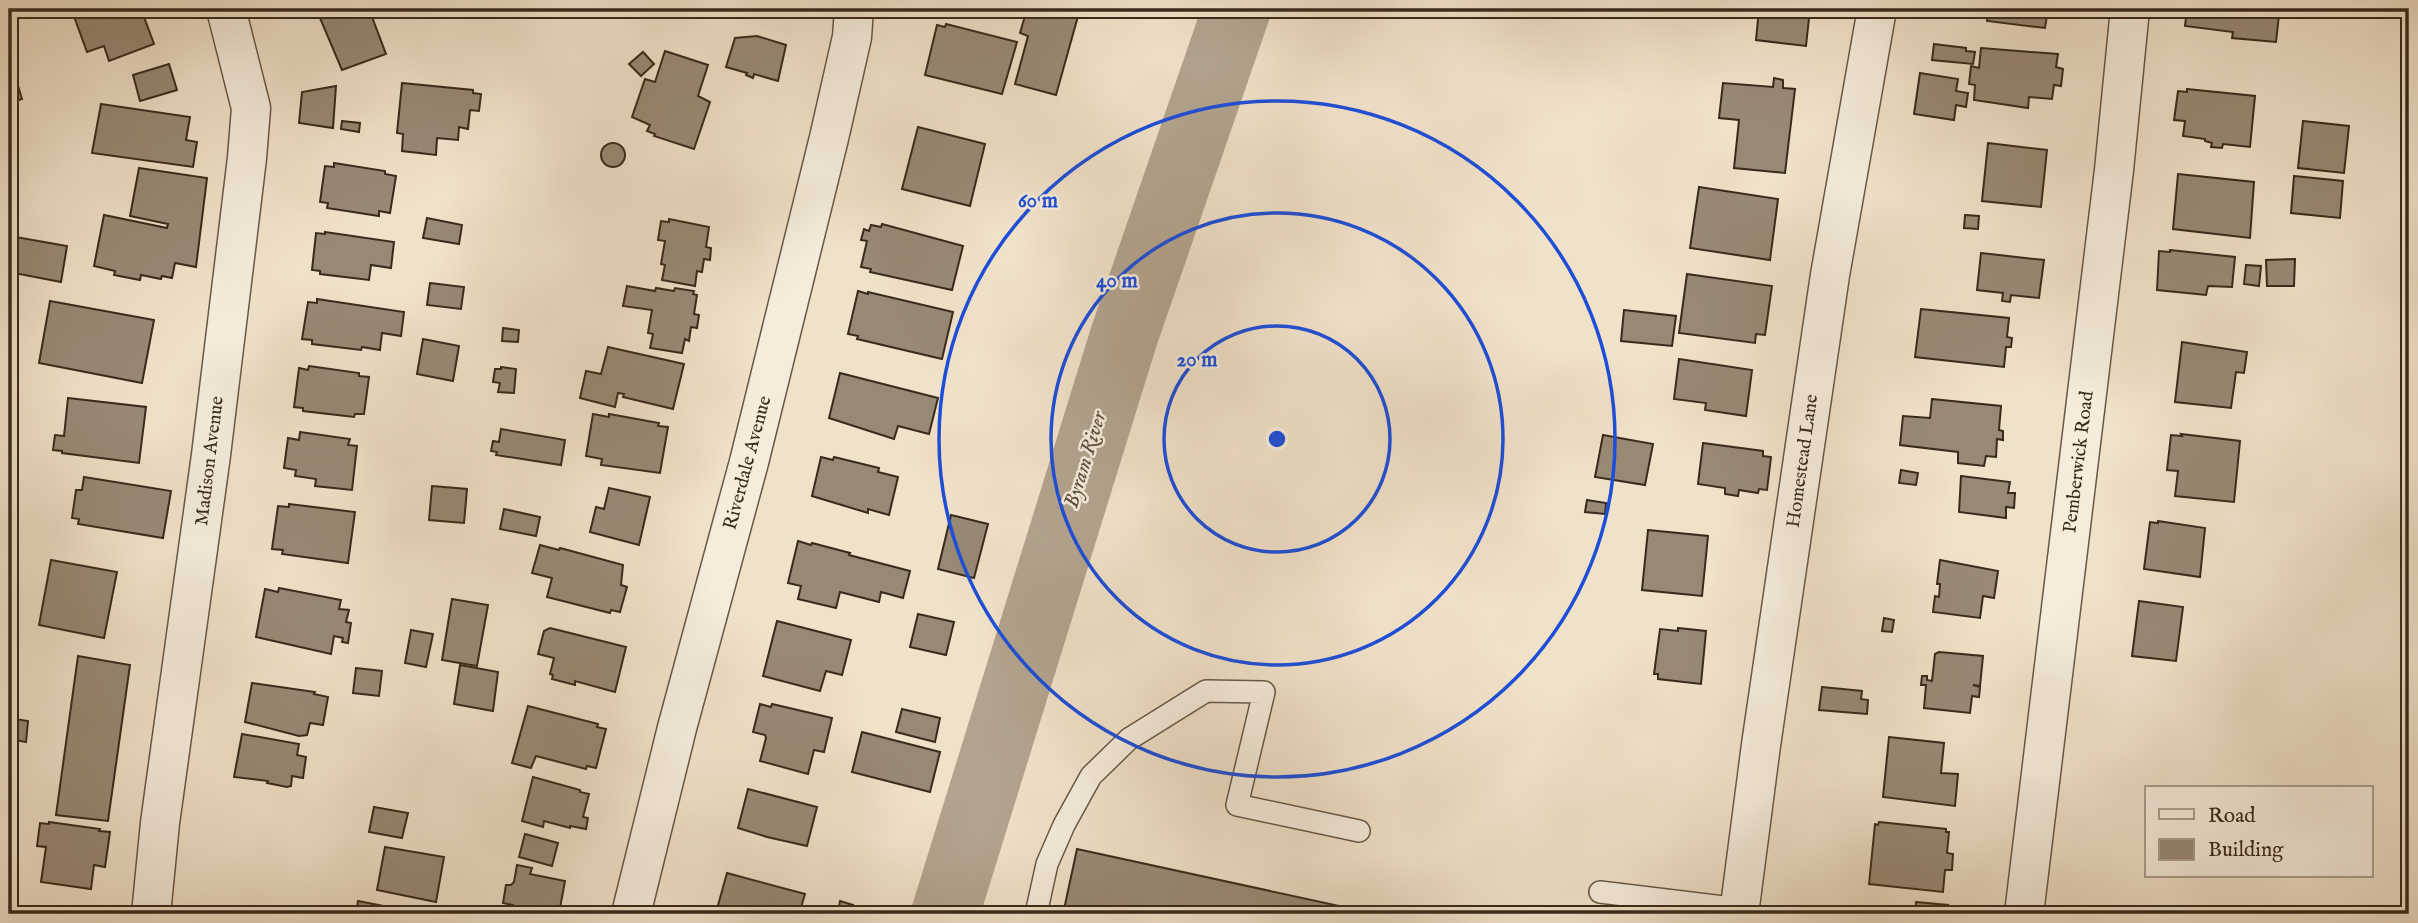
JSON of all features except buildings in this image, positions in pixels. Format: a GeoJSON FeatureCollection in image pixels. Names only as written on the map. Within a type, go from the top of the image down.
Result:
{"type":"FeatureCollection","features":[{"type":"Feature","properties":{"kind":"street","name":"Madison Avenue"},"geometry":{"type":"LineString","coordinates":[[151,914],[160,823],[211,455],[249,133],[251,108],[226,9]]}},
{"type":"Feature","properties":{"kind":"street","name":"Riverdale Avenue"},"geometry":{"type":"LineString","coordinates":[[631,914],[677,728],[749,462],[829,138],[852,37],[855,9]]}},
{"type":"Feature","properties":{"kind":"street","name":"Homestead Lane"},"geometry":{"type":"LineString","coordinates":[[1739,912],[1830,275],[1877,9]]}},
{"type":"Feature","properties":{"kind":"street","name":"Pemberwick Road"},"geometry":{"type":"LineString","coordinates":[[2024,914],[2130,9]]}},
{"type":"Feature","properties":{"kind":"lane"},"geometry":{"type":"LineString","coordinates":[[1036,914],[1047,864],[1064,825],[1091,776],[1129,738],[1206,691],[1264,692],[1237,806],[1359,831]]}},
{"type":"Feature","properties":{"kind":"lane"},"geometry":{"type":"LineString","coordinates":[[1600,892],[1739,912]]}},
{"type":"Feature","properties":{"kind":"waterway","name":"Byram River"},"geometry":{"type":"LineString","coordinates":[[945,914],[1124,336],[1237,9]]}}]}
